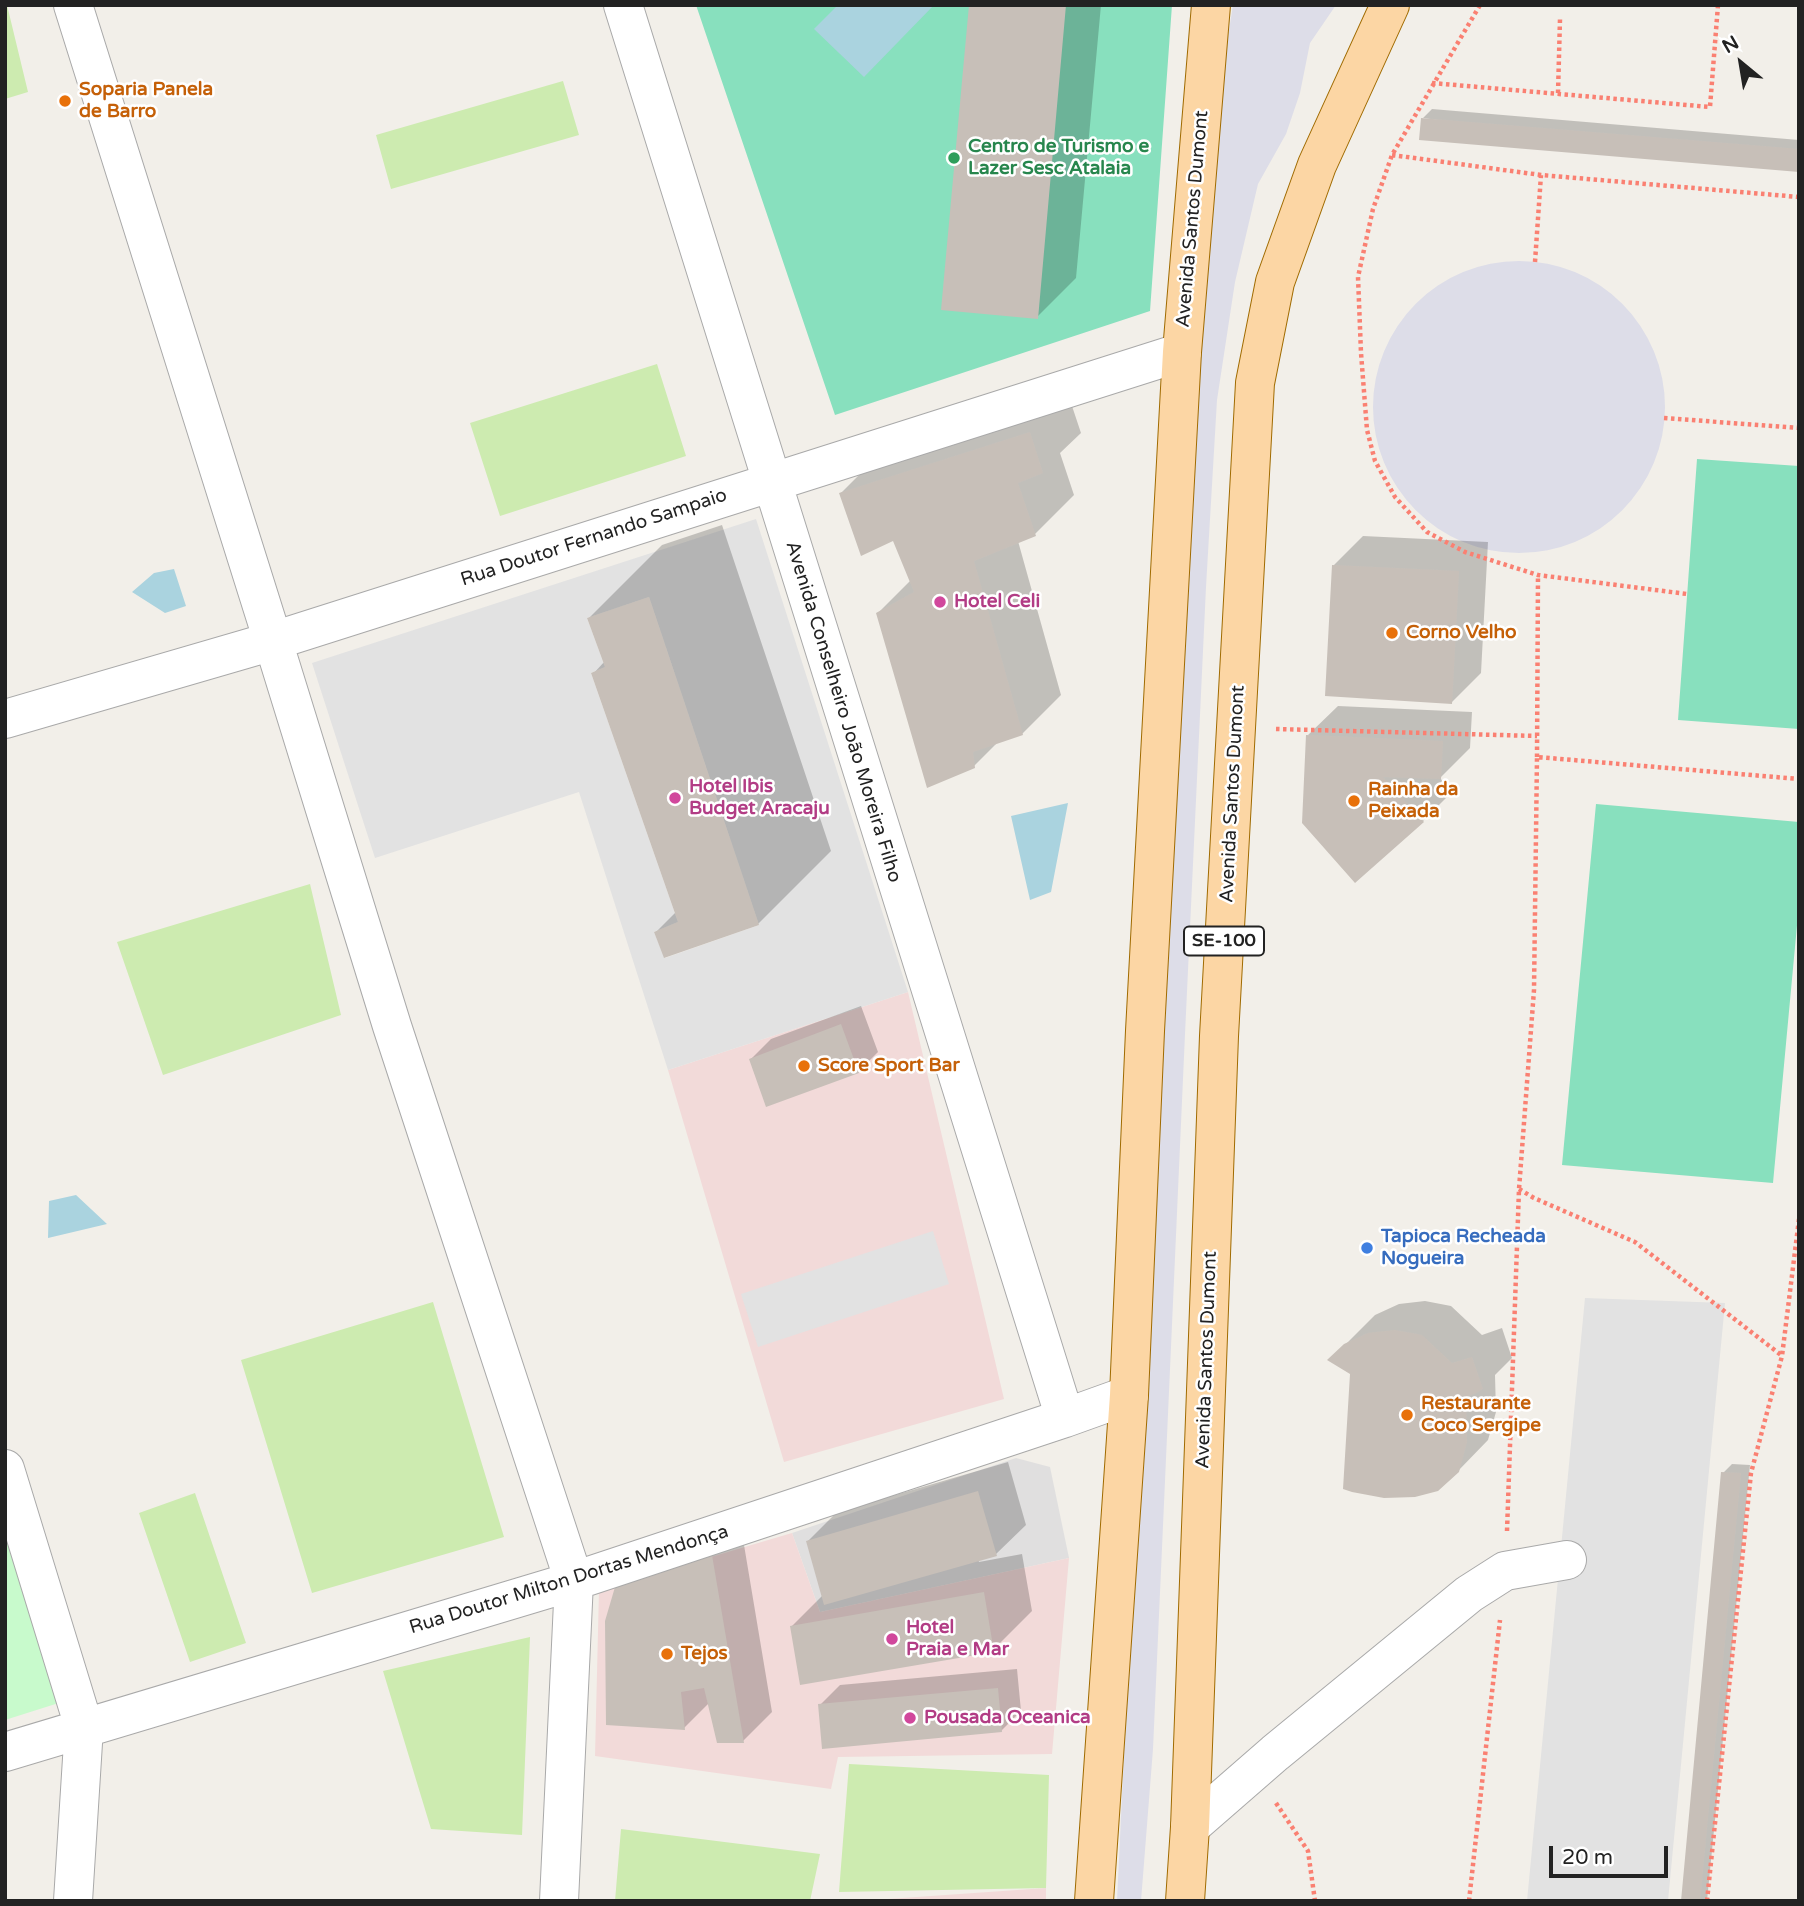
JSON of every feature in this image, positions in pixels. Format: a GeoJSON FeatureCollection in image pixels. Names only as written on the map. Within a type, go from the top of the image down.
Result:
{"type":"FeatureCollection","features":[{"type":"Feature","properties":{"kind":"main road","name":"Avenida Santos Dumont"},"geometry":{"type":"LineString","coordinates":[[1094,1901],[1129,1395],[1145,1031],[1182,352],[1210,5]]}},
{"type":"Feature","properties":{"kind":"main road","name":"Avenida Santos Dumont"},"geometry":{"type":"LineString","coordinates":[[1185,1901],[1219,1036],[1255,383],[1275,282],[1317,165],[1390,5]]}},
{"type":"Feature","properties":{"kind":"street"},"geometry":{"type":"LineString","coordinates":[[73,5],[274,641],[392,1026],[573,1581],[559,1901]]}},
{"type":"Feature","properties":{"kind":"street","name":"Avenida Conselheiro João Moreira Filho"},"geometry":{"type":"LineString","coordinates":[[623,5],[1065,1418]]}},
{"type":"Feature","properties":{"kind":"street","name":"Rua Doutor Fernando Sampaio"},"geometry":{"type":"LineString","coordinates":[[5,719],[274,641],[1182,352]]}},
{"type":"Feature","properties":{"kind":"street","name":"Rua Doutor Milton Dortas Mendonça"},"geometry":{"type":"LineString","coordinates":[[5,1752],[573,1581],[1129,1395]]}},
{"type":"Feature","properties":{"kind":"street"},"geometry":{"type":"LineString","coordinates":[[5,1469],[84,1727],[73,1901]]}},
{"type":"Feature","properties":{"kind":"street"},"geometry":{"type":"LineString","coordinates":[[1189,1827],[1469,1594],[1505,1571],[1567,1560]]}},
{"type":"Feature","properties":{"kind":"path"},"geometry":{"type":"LineString","coordinates":[[1480,5],[1392,155],[1373,209],[1358,277],[1367,430],[1375,461],[1395,497],[1427,533],[1465,552],[1538,575],[1687,594]]}},
{"type":"Feature","properties":{"kind":"path"},"geometry":{"type":"LineString","coordinates":[[1432,83],[1710,107],[1718,5]]}},
{"type":"Feature","properties":{"kind":"path"},"geometry":{"type":"LineString","coordinates":[[1558,93],[1560,19]]}},
{"type":"Feature","properties":{"kind":"path"},"geometry":{"type":"LineString","coordinates":[[1392,155],[1541,175],[1799,197]]}},
{"type":"Feature","properties":{"kind":"path"},"geometry":{"type":"LineString","coordinates":[[1535,262],[1541,175]]}},
{"type":"Feature","properties":{"kind":"path"},"geometry":{"type":"LineString","coordinates":[[1664,418],[1799,428]]}},
{"type":"Feature","properties":{"kind":"path"},"geometry":{"type":"LineString","coordinates":[[1469,1901],[1505,1571],[1520,1189],[1534,990],[1538,575]]}},
{"type":"Feature","properties":{"kind":"path"},"geometry":{"type":"LineString","coordinates":[[1236,728],[1537,736]]}},
{"type":"Feature","properties":{"kind":"path"},"geometry":{"type":"LineString","coordinates":[[1537,757],[1799,779]]}},
{"type":"Feature","properties":{"kind":"path"},"geometry":{"type":"LineString","coordinates":[[1520,1189],[1534,1198],[1635,1242],[1782,1356]]}},
{"type":"Feature","properties":{"kind":"path"},"geometry":{"type":"LineString","coordinates":[[1707,1901],[1751,1473],[1782,1356],[1799,1219]]}},
{"type":"Feature","properties":{"kind":"path"},"geometry":{"type":"LineString","coordinates":[[1275,1754],[1273,1798],[1308,1851],[1315,1901]]}},
{"type":"Feature","properties":{"kind":"shaded area"},"geometry":{"type":"Polygon","coordinates":[[[1233,5],[1336,5],[1310,43],[1300,93],[1286,134],[1258,184],[1235,282],[1217,400],[1206,587],[1153,1749],[1141,1901],[1117,1901],[1211,144],[1233,5]]]}},
{"type":"Feature","properties":{"kind":"shaded area"},"geometry":{"type":"Polygon","coordinates":[[[1519,261],[1561,267],[1588,278],[1612,294],[1632,314],[1648,338],[1659,365],[1665,407],[1659,449],[1648,476],[1632,500],[1612,520],[1588,536],[1561,547],[1519,553],[1477,547],[1450,536],[1426,520],[1406,500],[1390,476],[1379,449],[1373,407],[1379,365],[1390,338],[1406,314],[1426,294],[1450,278],[1477,267],[1519,261]]]}},
{"type":"Feature","properties":{"kind":"shaded area"},"geometry":{"type":"Polygon","coordinates":[[[756,519],[908,992],[668,1070],[579,792],[375,858],[312,663],[756,519]],[[649,597],[587,618],[605,667],[591,673],[678,922],[654,932],[665,958],[759,925],[649,597]]]}},
{"type":"Feature","properties":{"kind":"shaded area"},"geometry":{"type":"Polygon","coordinates":[[[908,992],[1004,1399],[784,1462],[668,1070],[908,992]]]}},
{"type":"Feature","properties":{"kind":"shaded area"},"geometry":{"type":"Polygon","coordinates":[[[933,1231],[949,1284],[758,1347],[741,1294],[933,1231]]]}},
{"type":"Feature","properties":{"kind":"shaded area"},"geometry":{"type":"Polygon","coordinates":[[[1585,1298],[1725,1303],[1668,1901],[1527,1901],[1585,1298]]]}},
{"type":"Feature","properties":{"kind":"shaded area"},"geometry":{"type":"Polygon","coordinates":[[[1016,1458],[1050,1467],[1069,1558],[820,1612],[792,1533],[1016,1458]]]}},
{"type":"Feature","properties":{"kind":"shaded area"},"geometry":{"type":"Polygon","coordinates":[[[792,1533],[820,1612],[1069,1558],[1052,1754],[838,1757],[831,1789],[595,1756],[599,1590],[792,1533]]]}},
{"type":"Feature","properties":{"kind":"shaded area"},"geometry":{"type":"Polygon","coordinates":[[[1046,1888],[1046,1901],[859,1901],[1046,1888]]]}},
{"type":"Feature","properties":{"kind":"green space"},"geometry":{"type":"Polygon","coordinates":[[[5,5],[28,92],[5,99],[5,5]]]}},
{"type":"Feature","properties":{"kind":"green space","name":"Centro de Turismo e Lazer Sesc Atalaia"},"geometry":{"type":"Polygon","coordinates":[[[696,5],[1172,5],[1150,311],[835,415],[696,5]]]}},
{"type":"Feature","properties":{"kind":"green space"},"geometry":{"type":"Polygon","coordinates":[[[563,81],[579,135],[391,189],[376,135],[563,81]]]}},
{"type":"Feature","properties":{"kind":"green space"},"geometry":{"type":"Polygon","coordinates":[[[657,364],[686,456],[500,516],[470,423],[657,364]]]}},
{"type":"Feature","properties":{"kind":"green space"},"geometry":{"type":"Polygon","coordinates":[[[1697,459],[1799,466],[1799,729],[1678,720],[1697,459]]]}},
{"type":"Feature","properties":{"kind":"green space"},"geometry":{"type":"Polygon","coordinates":[[[1596,804],[1799,822],[1799,904],[1773,1183],[1562,1165],[1596,804]]]}},
{"type":"Feature","properties":{"kind":"green space"},"geometry":{"type":"Polygon","coordinates":[[[310,884],[341,1015],[163,1075],[117,942],[310,884]]]}},
{"type":"Feature","properties":{"kind":"green space"},"geometry":{"type":"Polygon","coordinates":[[[433,1302],[504,1537],[312,1593],[241,1360],[433,1302]]]}},
{"type":"Feature","properties":{"kind":"green space"},"geometry":{"type":"Polygon","coordinates":[[[195,1493],[246,1643],[190,1662],[139,1513],[195,1493]]]}},
{"type":"Feature","properties":{"kind":"green space"},"geometry":{"type":"Polygon","coordinates":[[[5,1523],[65,1701],[5,1720],[5,1523]]]}},
{"type":"Feature","properties":{"kind":"green space"},"geometry":{"type":"Polygon","coordinates":[[[530,1637],[522,1835],[431,1829],[383,1671],[530,1637]]]}},
{"type":"Feature","properties":{"kind":"green space"},"geometry":{"type":"Polygon","coordinates":[[[849,1764],[1049,1775],[1046,1888],[839,1892],[849,1764]]]}},
{"type":"Feature","properties":{"kind":"green space"},"geometry":{"type":"Polygon","coordinates":[[[621,1829],[820,1854],[810,1901],[615,1901],[621,1829]]]}},
{"type":"Feature","properties":{"kind":"water"},"geometry":{"type":"Polygon","coordinates":[[[838,5],[934,5],[864,77],[814,29],[838,5]]]}},
{"type":"Feature","properties":{"kind":"water"},"geometry":{"type":"Polygon","coordinates":[[[174,569],[186,606],[165,613],[132,592],[154,573],[174,569]]]}},
{"type":"Feature","properties":{"kind":"water"},"geometry":{"type":"Polygon","coordinates":[[[1068,803],[1051,892],[1030,900],[1011,816],[1068,803]]]}},
{"type":"Feature","properties":{"kind":"water"},"geometry":{"type":"Polygon","coordinates":[[[76,1195],[107,1224],[48,1238],[49,1201],[76,1195]]]}},
{"type":"Feature","properties":{"kind":"building"},"geometry":{"type":"Polygon","coordinates":[[[969,5],[1066,5],[1038,319],[941,310],[969,5]]]}},
{"type":"Feature","properties":{"kind":"building"},"geometry":{"type":"Polygon","coordinates":[[[1421,118],[1799,149],[1799,172],[1419,140],[1421,118]]]}},
{"type":"Feature","properties":{"kind":"building","name":"Hotel Celi"},"geometry":{"type":"Polygon","coordinates":[[[1030,432],[1043,473],[1018,483],[1036,536],[974,561],[1023,735],[973,752],[975,768],[927,788],[876,613],[914,592],[893,541],[861,556],[839,493],[1030,432]]]}},
{"type":"Feature","properties":{"kind":"building","name":"Corno Velho"},"geometry":{"type":"Polygon","coordinates":[[[1332,565],[1459,571],[1452,704],[1325,696],[1332,565]]]}},
{"type":"Feature","properties":{"kind":"building","name":"Hotel Ibis Budget Aracaju"},"geometry":{"type":"Polygon","coordinates":[[[649,597],[759,925],[664,958],[654,932],[678,922],[591,673],[605,667],[587,618],[649,597]]]}},
{"type":"Feature","properties":{"kind":"building","name":"Rainha da Peixada"},"geometry":{"type":"Polygon","coordinates":[[[1306,735],[1443,741],[1441,779],[1383,777],[1424,822],[1355,883],[1302,823],[1306,735]]]}},
{"type":"Feature","properties":{"kind":"building","name":"Score Sport Bar"},"geometry":{"type":"Polygon","coordinates":[[[841,1024],[859,1073],[766,1107],[749,1059],[841,1024]]]}},
{"type":"Feature","properties":{"kind":"building","name":"Restaurante Coco Sergipe"},"geometry":{"type":"Polygon","coordinates":[[[1395,1330],[1422,1335],[1452,1363],[1472,1357],[1483,1389],[1466,1398],[1467,1442],[1459,1472],[1438,1491],[1415,1497],[1384,1498],[1343,1489],[1350,1374],[1327,1360],[1344,1344],[1368,1333],[1395,1330]]]}},
{"type":"Feature","properties":{"kind":"building"},"geometry":{"type":"Polygon","coordinates":[[[1721,1472],[1741,1473],[1700,1901],[1681,1901],[1721,1472]]]}},
{"type":"Feature","properties":{"kind":"building"},"geometry":{"type":"Polygon","coordinates":[[[978,1491],[997,1556],[824,1605],[806,1541],[978,1491]]]}},
{"type":"Feature","properties":{"kind":"building","name":"Tejos"},"geometry":{"type":"Polygon","coordinates":[[[712,1555],[744,1743],[717,1743],[704,1688],[681,1692],[685,1730],[606,1725],[605,1621],[615,1587],[712,1555]]]}},
{"type":"Feature","properties":{"kind":"building","name":"Hotel Praia e Mar"},"geometry":{"type":"Polygon","coordinates":[[[984,1592],[994,1652],[800,1685],[790,1626],[984,1592]]]}},
{"type":"Feature","properties":{"kind":"building","name":"Pousada Oceanica"},"geometry":{"type":"Polygon","coordinates":[[[998,1688],[1002,1732],[822,1749],[818,1704],[998,1688]]]}},
{"type":"Feature","properties":{"kind":"place","name":"Soparia Panela de Barro"},"geometry":{"type":"Point","coordinates":[65,101]}},
{"type":"Feature","properties":{"kind":"place","name":"Centro de Turismo e Lazer Sesc Atalaia"},"geometry":{"type":"Point","coordinates":[954,158]}},
{"type":"Feature","properties":{"kind":"place","name":"Hotel Celi"},"geometry":{"type":"Point","coordinates":[940,602]}},
{"type":"Feature","properties":{"kind":"place","name":"Corno Velho"},"geometry":{"type":"Point","coordinates":[1392,633]}},
{"type":"Feature","properties":{"kind":"place","name":"Hotel Ibis Budget Aracaju"},"geometry":{"type":"Point","coordinates":[675,798]}},
{"type":"Feature","properties":{"kind":"place","name":"Rainha da Peixada"},"geometry":{"type":"Point","coordinates":[1354,801]}},
{"type":"Feature","properties":{"kind":"place","name":"Score Sport Bar"},"geometry":{"type":"Point","coordinates":[804,1066]}},
{"type":"Feature","properties":{"kind":"place","name":"Tapioca Recheada Nogueira"},"geometry":{"type":"Point","coordinates":[1367,1248]}},
{"type":"Feature","properties":{"kind":"place","name":"Restaurante Coco Sergipe"},"geometry":{"type":"Point","coordinates":[1407,1415]}},
{"type":"Feature","properties":{"kind":"place","name":"Hotel Praia e Mar"},"geometry":{"type":"Point","coordinates":[892,1639]}},
{"type":"Feature","properties":{"kind":"place","name":"Tejos"},"geometry":{"type":"Point","coordinates":[667,1654]}},
{"type":"Feature","properties":{"kind":"place","name":"Pousada Oceanica"},"geometry":{"type":"Point","coordinates":[910,1718]}}]}
